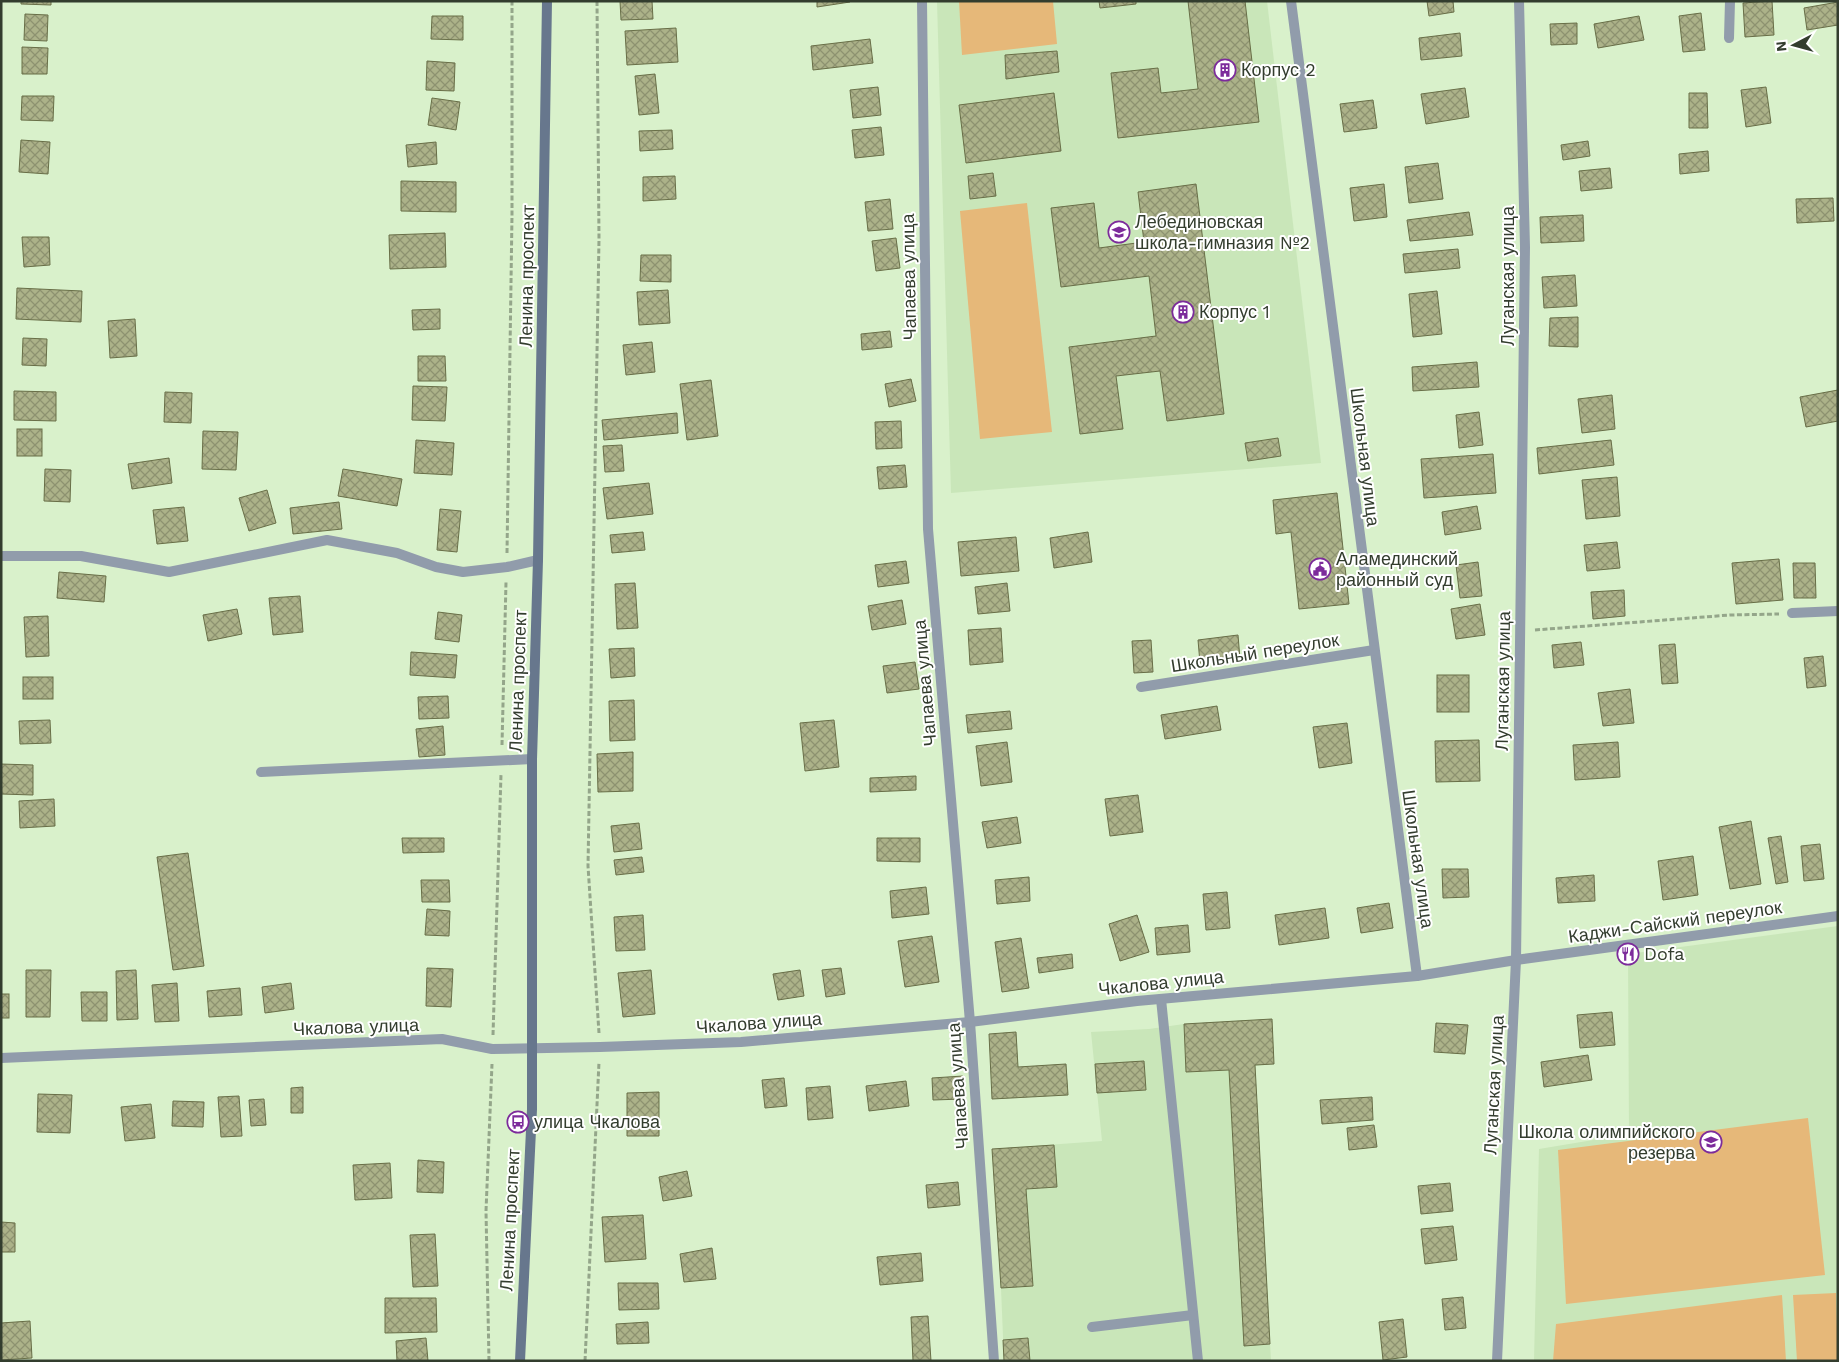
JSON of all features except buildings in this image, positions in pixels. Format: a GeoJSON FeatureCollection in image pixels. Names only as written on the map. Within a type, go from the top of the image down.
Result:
{"type":"FeatureCollection","features":[{"type":"Feature","properties":{"kind":"main road","name":"Ленина проспект"},"geometry":{"type":"LineString","coordinates":[[520,1361],[532,1109],[532,758],[538,560],[547,1]]}},
{"type":"Feature","properties":{"kind":"street","name":"Чапаева улица"},"geometry":{"type":"LineString","coordinates":[[922,1],[928,529],[970,1022],[994,1361]]}},
{"type":"Feature","properties":{"kind":"street","name":"Школьная улица"},"geometry":{"type":"LineString","coordinates":[[1291,1],[1417,976]]}},
{"type":"Feature","properties":{"kind":"street","name":"Луганская улица"},"geometry":{"type":"LineString","coordinates":[[1498,1361],[1516,960],[1525,247],[1519,1]]}},
{"type":"Feature","properties":{"kind":"street"},"geometry":{"type":"LineString","coordinates":[[1729,38],[1730,1]]}},
{"type":"Feature","properties":{"kind":"street"},"geometry":{"type":"LineString","coordinates":[[1,556],[81,556],[169,572],[326,540],[397,553],[436,567],[463,572],[507,567],[538,560]]}},
{"type":"Feature","properties":{"kind":"street"},"geometry":{"type":"LineString","coordinates":[[1792,613],[1838,611]]}},
{"type":"Feature","properties":{"kind":"street","name":"Школьный переулок"},"geometry":{"type":"LineString","coordinates":[[1141,687],[1374,650]]}},
{"type":"Feature","properties":{"kind":"street"},"geometry":{"type":"LineString","coordinates":[[261,772],[532,758]]}},
{"type":"Feature","properties":{"kind":"street","name":"Каджи-Сайский переулок"},"geometry":{"type":"LineString","coordinates":[[1516,960],[1838,916]]}},
{"type":"Feature","properties":{"kind":"street","name":"Чкалова улица"},"geometry":{"type":"LineString","coordinates":[[1,1058],[442,1039],[492,1049],[742,1042],[970,1022],[1161,999],[1417,976],[1516,960]]}},
{"type":"Feature","properties":{"kind":"street"},"geometry":{"type":"LineString","coordinates":[[1161,999],[1198,1361]]}},
{"type":"Feature","properties":{"kind":"street"},"geometry":{"type":"LineString","coordinates":[[1092,1328],[1193,1315]]}},
{"type":"Feature","properties":{"kind":"path"},"geometry":{"type":"LineString","coordinates":[[488,1361],[486,1210],[507,567],[512,215],[512,1]]}},
{"type":"Feature","properties":{"kind":"path"},"geometry":{"type":"LineString","coordinates":[[585,1361],[600,1047],[588,866],[599,239],[597,1]]}},
{"type":"Feature","properties":{"kind":"path"},"geometry":{"type":"LineString","coordinates":[[1521,631],[1730,615],[1792,613]]}},
{"type":"Feature","properties":{"kind":"shaded area","name":"Лебединовская школа-гимназия №2"},"geometry":{"type":"Polygon","coordinates":[[[937,1],[1267,1],[1321,463],[951,493],[937,1]]]}},
{"type":"Feature","properties":{"kind":"shaded area"},"geometry":{"type":"Polygon","coordinates":[[[959,1],[1053,1],[1057,44],[962,55],[959,1]]]}},
{"type":"Feature","properties":{"kind":"shaded area"},"geometry":{"type":"Polygon","coordinates":[[[1027,203],[1052,432],[980,439],[960,211],[1027,203]]]}},
{"type":"Feature","properties":{"kind":"shaded area","name":"Школа олимпийского резерва"},"geometry":{"type":"Polygon","coordinates":[[[1838,926],[1838,1361],[1534,1361],[1539,1149],[1629,1134],[1628,954],[1838,926]]]}},
{"type":"Feature","properties":{"kind":"shaded area"},"geometry":{"type":"Polygon","coordinates":[[[1272,1019],[1274,1064],[1255,1066],[1271,1361],[1004,1361],[992,1149],[1102,1141],[1091,1032],[1272,1019]]]}},
{"type":"Feature","properties":{"kind":"shaded area"},"geometry":{"type":"Polygon","coordinates":[[[1808,1118],[1825,1275],[1566,1304],[1558,1150],[1808,1118]]]}},
{"type":"Feature","properties":{"kind":"shaded area"},"geometry":{"type":"Polygon","coordinates":[[[1836,1293],[1838,1361],[1797,1361],[1793,1295],[1836,1293]]]}},
{"type":"Feature","properties":{"kind":"shaded area"},"geometry":{"type":"Polygon","coordinates":[[[1782,1295],[1786,1361],[1553,1361],[1556,1324],[1782,1295]]]}},
{"type":"Feature","properties":{"kind":"place","name":"Корпус 2"},"geometry":{"type":"Point","coordinates":[1225,70]}},
{"type":"Feature","properties":{"kind":"place","name":"Лебединовская школа-гимназия №2"},"geometry":{"type":"Point","coordinates":[1119,232]}},
{"type":"Feature","properties":{"kind":"place","name":"Корпус 1"},"geometry":{"type":"Point","coordinates":[1183,312]}},
{"type":"Feature","properties":{"kind":"place","name":"Аламединский районный суд"},"geometry":{"type":"Point","coordinates":[1320,569]}},
{"type":"Feature","properties":{"kind":"place","name":"Dofa"},"geometry":{"type":"Point","coordinates":[1628,954]}},
{"type":"Feature","properties":{"kind":"place","name":"улица Чкалова"},"geometry":{"type":"Point","coordinates":[518,1122]}},
{"type":"Feature","properties":{"kind":"place","name":"Школа олимпийского резерва"},"geometry":{"type":"Point","coordinates":[1711,1142]}}]}
